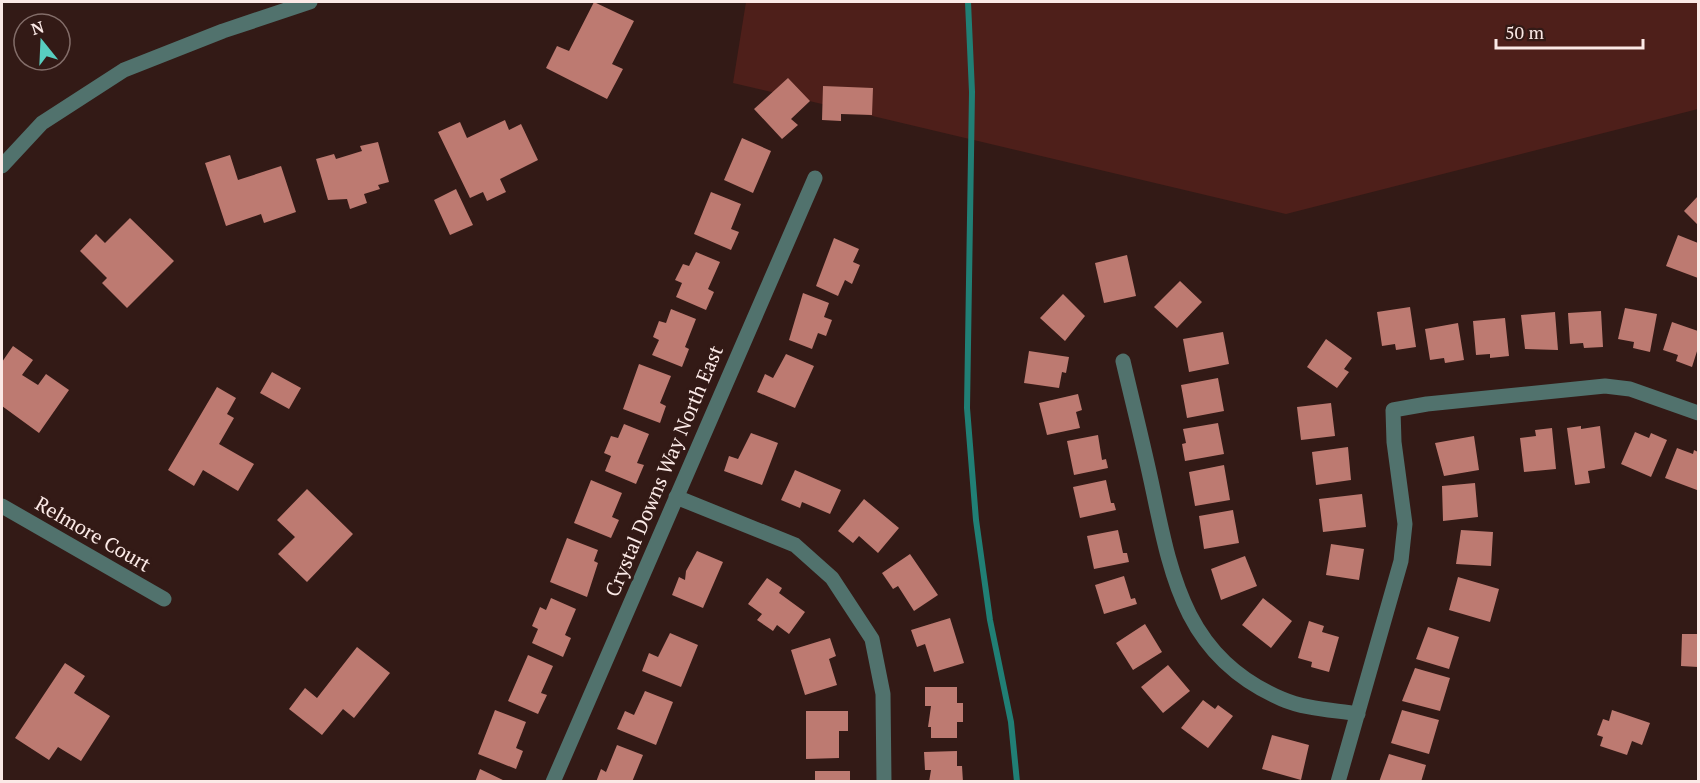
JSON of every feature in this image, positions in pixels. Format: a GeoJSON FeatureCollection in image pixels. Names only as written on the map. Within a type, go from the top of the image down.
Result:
{"type":"FeatureCollection","features":[{"type":"Feature","properties":{"kind":"street"},"geometry":{"type":"LineString","coordinates":[[2,166],[42,123],[124,70],[223,31],[310,2]]}},
{"type":"Feature","properties":{"kind":"street","name":"Crystal Downs Way North East"},"geometry":{"type":"LineString","coordinates":[[553,782],[815,178]]}},
{"type":"Feature","properties":{"kind":"street"},"geometry":{"type":"LineString","coordinates":[[1123,361],[1162,535],[1177,591],[1193,623],[1214,652],[1243,678],[1284,700],[1358,714]]}},
{"type":"Feature","properties":{"kind":"street"},"geometry":{"type":"LineString","coordinates":[[1338,782],[1402,552],[1405,524],[1394,442],[1393,410],[1428,404],[1605,386],[1630,389],[1698,413]]}},
{"type":"Feature","properties":{"kind":"street"},"geometry":{"type":"LineString","coordinates":[[676,497],[795,545],[832,578],[872,639],[883,694],[885,782]]}},
{"type":"Feature","properties":{"kind":"street","name":"Relmore Court"},"geometry":{"type":"LineString","coordinates":[[2,506],[164,599]]}},
{"type":"Feature","properties":{"kind":"shaded area"},"geometry":{"type":"Polygon","coordinates":[[[746,2],[1698,2],[1698,109],[1286,214],[733,83],[746,2]]]}},
{"type":"Feature","properties":{"kind":"building"},"geometry":{"type":"Polygon","coordinates":[[[594,2],[634,21],[612,64],[623,69],[607,99],[546,68],[557,46],[569,51],[594,2]]]}},
{"type":"Feature","properties":{"kind":"building"},"geometry":{"type":"Polygon","coordinates":[[[788,78],[810,101],[791,119],[798,125],[782,139],[754,109],[788,78]]]}},
{"type":"Feature","properties":{"kind":"building"},"geometry":{"type":"Polygon","coordinates":[[[823,86],[873,88],[872,115],[841,114],[841,121],[822,120],[823,86]]]}},
{"type":"Feature","properties":{"kind":"building"},"geometry":{"type":"Polygon","coordinates":[[[505,120],[509,130],[521,124],[538,160],[500,179],[506,192],[487,201],[483,192],[470,198],[438,132],[460,122],[467,138],[505,120]]]}},
{"type":"Feature","properties":{"kind":"building"},"geometry":{"type":"Polygon","coordinates":[[[742,138],[771,151],[753,193],[724,180],[742,138]]]}},
{"type":"Feature","properties":{"kind":"building"},"geometry":{"type":"Polygon","coordinates":[[[378,142],[389,182],[378,185],[380,189],[364,194],[367,203],[350,209],[347,199],[328,200],[316,159],[334,154],[336,159],[362,151],[360,146],[378,142]]]}},
{"type":"Feature","properties":{"kind":"building"},"geometry":{"type":"Polygon","coordinates":[[[230,155],[238,180],[281,166],[296,212],[264,223],[261,214],[226,226],[205,163],[230,155]]]}},
{"type":"Feature","properties":{"kind":"building"},"geometry":{"type":"Polygon","coordinates":[[[456,189],[473,225],[450,235],[434,200],[456,189]]]}},
{"type":"Feature","properties":{"kind":"building"},"geometry":{"type":"Polygon","coordinates":[[[711,192],[741,204],[731,229],[739,232],[731,250],[694,234],[711,192]]]}},
{"type":"Feature","properties":{"kind":"building"},"geometry":{"type":"Polygon","coordinates":[[[1698,196],[1698,225],[1684,211],[1698,196]]]}},
{"type":"Feature","properties":{"kind":"building"},"geometry":{"type":"Polygon","coordinates":[[[130,218],[174,261],[127,308],[102,283],[107,278],[80,251],[96,234],[105,243],[130,218]]]}},
{"type":"Feature","properties":{"kind":"building"},"geometry":{"type":"Polygon","coordinates":[[[1678,235],[1698,243],[1698,278],[1666,266],[1678,235]]]}},
{"type":"Feature","properties":{"kind":"building"},"geometry":{"type":"Polygon","coordinates":[[[834,238],[859,249],[853,262],[860,265],[852,284],[845,280],[838,296],[816,286],[834,238]]]}},
{"type":"Feature","properties":{"kind":"building"},"geometry":{"type":"Polygon","coordinates":[[[696,252],[720,262],[708,289],[714,292],[706,310],[676,297],[682,283],[675,280],[683,264],[689,266],[696,252]]]}},
{"type":"Feature","properties":{"kind":"building"},"geometry":{"type":"Polygon","coordinates":[[[1127,255],[1136,296],[1104,303],[1095,263],[1127,255]]]}},
{"type":"Feature","properties":{"kind":"building"},"geometry":{"type":"Polygon","coordinates":[[[1180,281],[1202,302],[1177,328],[1154,307],[1180,281]]]}},
{"type":"Feature","properties":{"kind":"building"},"geometry":{"type":"Polygon","coordinates":[[[803,293],[829,303],[824,317],[832,320],[826,336],[818,333],[812,349],[789,340],[803,293]]]}},
{"type":"Feature","properties":{"kind":"building"},"geometry":{"type":"Polygon","coordinates":[[[1063,294],[1085,316],[1065,341],[1040,318],[1063,294]]]}},
{"type":"Feature","properties":{"kind":"building"},"geometry":{"type":"Polygon","coordinates":[[[1410,307],[1416,347],[1396,350],[1395,344],[1382,346],[1377,312],[1410,307]]]}},
{"type":"Feature","properties":{"kind":"building"},"geometry":{"type":"Polygon","coordinates":[[[1625,308],[1657,314],[1650,352],[1633,348],[1634,342],[1618,339],[1625,308]]]}},
{"type":"Feature","properties":{"kind":"building"},"geometry":{"type":"Polygon","coordinates":[[[671,309],[696,319],[685,347],[689,349],[682,367],[652,355],[659,340],[653,337],[659,321],[666,323],[671,309]]]}},
{"type":"Feature","properties":{"kind":"building"},"geometry":{"type":"Polygon","coordinates":[[[1601,311],[1603,347],[1584,348],[1583,343],[1570,344],[1568,313],[1601,311]]]}},
{"type":"Feature","properties":{"kind":"building"},"geometry":{"type":"Polygon","coordinates":[[[1555,312],[1558,350],[1525,349],[1521,315],[1555,312]]]}},
{"type":"Feature","properties":{"kind":"building"},"geometry":{"type":"Polygon","coordinates":[[[1505,318],[1509,356],[1490,358],[1490,354],[1476,355],[1473,321],[1505,318]]]}},
{"type":"Feature","properties":{"kind":"building"},"geometry":{"type":"Polygon","coordinates":[[[1672,322],[1698,331],[1698,348],[1692,367],[1676,361],[1678,355],[1663,350],[1672,322]]]}},
{"type":"Feature","properties":{"kind":"building"},"geometry":{"type":"Polygon","coordinates":[[[1458,323],[1464,360],[1445,363],[1444,358],[1430,360],[1425,329],[1458,323]]]}},
{"type":"Feature","properties":{"kind":"building"},"geometry":{"type":"Polygon","coordinates":[[[1223,332],[1229,364],[1189,372],[1183,339],[1223,332]]]}},
{"type":"Feature","properties":{"kind":"building"},"geometry":{"type":"Polygon","coordinates":[[[1326,339],[1352,358],[1344,369],[1349,372],[1337,388],[1307,367],[1326,339]]]}},
{"type":"Feature","properties":{"kind":"building"},"geometry":{"type":"Polygon","coordinates":[[[13,346],[33,360],[22,375],[38,385],[46,374],[69,390],[39,433],[2,406],[2,362],[13,346]]]}},
{"type":"Feature","properties":{"kind":"building"},"geometry":{"type":"Polygon","coordinates":[[[1029,351],[1069,357],[1066,373],[1062,372],[1059,388],[1024,383],[1029,351]]]}},
{"type":"Feature","properties":{"kind":"building"},"geometry":{"type":"Polygon","coordinates":[[[786,354],[814,366],[795,408],[757,392],[765,374],[773,378],[786,354]]]}},
{"type":"Feature","properties":{"kind":"building"},"geometry":{"type":"Polygon","coordinates":[[[639,364],[671,376],[660,403],[666,406],[660,423],[623,409],[639,364]]]}},
{"type":"Feature","properties":{"kind":"building"},"geometry":{"type":"Polygon","coordinates":[[[272,372],[301,388],[289,409],[260,393],[272,372]]]}},
{"type":"Feature","properties":{"kind":"building"},"geometry":{"type":"Polygon","coordinates":[[[1218,378],[1224,411],[1187,418],[1181,385],[1218,378]]]}},
{"type":"Feature","properties":{"kind":"building"},"geometry":{"type":"Polygon","coordinates":[[[217,387],[236,398],[227,414],[234,418],[219,444],[254,464],[238,491],[203,470],[194,486],[168,470],[217,387]]]}},
{"type":"Feature","properties":{"kind":"building"},"geometry":{"type":"Polygon","coordinates":[[[1078,394],[1082,410],[1076,412],[1080,428],[1047,435],[1039,403],[1078,394]]]}},
{"type":"Feature","properties":{"kind":"building"},"geometry":{"type":"Polygon","coordinates":[[[1331,403],[1335,436],[1301,440],[1297,407],[1331,403]]]}},
{"type":"Feature","properties":{"kind":"building"},"geometry":{"type":"Polygon","coordinates":[[[1218,423],[1224,454],[1185,461],[1182,444],[1186,443],[1183,429],[1218,423]]]}},
{"type":"Feature","properties":{"kind":"building"},"geometry":{"type":"Polygon","coordinates":[[[624,424],[649,434],[637,463],[644,465],[636,484],[605,471],[611,456],[604,453],[611,436],[618,438],[624,424]]]}},
{"type":"Feature","properties":{"kind":"building"},"geometry":{"type":"Polygon","coordinates":[[[1581,426],[1581,429],[1600,426],[1605,468],[1588,471],[1590,483],[1575,485],[1567,428],[1581,426]]]}},
{"type":"Feature","properties":{"kind":"building"},"geometry":{"type":"Polygon","coordinates":[[[1552,428],[1556,469],[1524,472],[1520,438],[1536,436],[1535,430],[1552,428]]]}},
{"type":"Feature","properties":{"kind":"building"},"geometry":{"type":"Polygon","coordinates":[[[1635,432],[1649,438],[1651,433],[1667,440],[1651,477],[1621,464],[1635,432]]]}},
{"type":"Feature","properties":{"kind":"building"},"geometry":{"type":"Polygon","coordinates":[[[751,433],[778,443],[762,485],[724,471],[729,456],[738,459],[751,433]]]}},
{"type":"Feature","properties":{"kind":"building"},"geometry":{"type":"Polygon","coordinates":[[[1098,435],[1102,460],[1106,459],[1108,468],[1074,475],[1067,441],[1098,435]]]}},
{"type":"Feature","properties":{"kind":"building"},"geometry":{"type":"Polygon","coordinates":[[[1474,436],[1479,470],[1444,476],[1435,443],[1474,436]]]}},
{"type":"Feature","properties":{"kind":"building"},"geometry":{"type":"Polygon","coordinates":[[[1348,447],[1351,480],[1316,485],[1312,452],[1348,447]]]}},
{"type":"Feature","properties":{"kind":"building"},"geometry":{"type":"Polygon","coordinates":[[[1677,448],[1693,454],[1694,450],[1698,452],[1697,490],[1665,478],[1677,448]]]}},
{"type":"Feature","properties":{"kind":"building"},"geometry":{"type":"Polygon","coordinates":[[[1224,465],[1230,500],[1195,506],[1189,472],[1224,465]]]}},
{"type":"Feature","properties":{"kind":"building"},"geometry":{"type":"Polygon","coordinates":[[[795,470],[841,490],[830,514],[802,502],[800,508],[781,500],[795,470]]]}},
{"type":"Feature","properties":{"kind":"building"},"geometry":{"type":"Polygon","coordinates":[[[591,480],[622,493],[612,517],[619,520],[611,538],[574,523],[591,480]]]}},
{"type":"Feature","properties":{"kind":"building"},"geometry":{"type":"Polygon","coordinates":[[[1106,480],[1111,503],[1114,503],[1116,510],[1080,518],[1073,487],[1106,480]]]}},
{"type":"Feature","properties":{"kind":"building"},"geometry":{"type":"Polygon","coordinates":[[[1475,483],[1478,517],[1443,521],[1442,486],[1475,483]]]}},
{"type":"Feature","properties":{"kind":"building"},"geometry":{"type":"Polygon","coordinates":[[[307,489],[353,534],[307,582],[278,554],[295,537],[277,520],[307,489]]]}},
{"type":"Feature","properties":{"kind":"building"},"geometry":{"type":"Polygon","coordinates":[[[1362,494],[1366,527],[1323,532],[1319,499],[1362,494]]]}},
{"type":"Feature","properties":{"kind":"building"},"geometry":{"type":"Polygon","coordinates":[[[864,499],[899,528],[878,553],[859,536],[853,543],[838,531],[864,499]]]}},
{"type":"Feature","properties":{"kind":"building"},"geometry":{"type":"Polygon","coordinates":[[[1233,510],[1239,543],[1204,549],[1199,516],[1233,510]]]}},
{"type":"Feature","properties":{"kind":"building"},"geometry":{"type":"Polygon","coordinates":[[[1118,530],[1123,553],[1127,553],[1129,562],[1094,569],[1087,536],[1118,530]]]}},
{"type":"Feature","properties":{"kind":"building"},"geometry":{"type":"Polygon","coordinates":[[[1461,530],[1493,532],[1491,566],[1456,564],[1461,530]]]}},
{"type":"Feature","properties":{"kind":"building"},"geometry":{"type":"Polygon","coordinates":[[[567,538],[598,550],[594,561],[598,563],[587,597],[550,582],[567,538]]]}},
{"type":"Feature","properties":{"kind":"building"},"geometry":{"type":"Polygon","coordinates":[[[1331,544],[1364,549],[1359,580],[1326,575],[1331,544]]]}},
{"type":"Feature","properties":{"kind":"building"},"geometry":{"type":"Polygon","coordinates":[[[697,551],[723,562],[703,608],[672,595],[679,577],[685,580],[686,571],[697,551]]]}},
{"type":"Feature","properties":{"kind":"building"},"geometry":{"type":"Polygon","coordinates":[[[910,554],[938,595],[914,611],[898,586],[893,589],[882,573],[910,554]]]}},
{"type":"Feature","properties":{"kind":"building"},"geometry":{"type":"Polygon","coordinates":[[[1245,556],[1257,586],[1221,600],[1211,569],[1245,556]]]}},
{"type":"Feature","properties":{"kind":"building"},"geometry":{"type":"Polygon","coordinates":[[[1124,576],[1131,599],[1135,598],[1137,604],[1104,614],[1095,585],[1124,576]]]}},
{"type":"Feature","properties":{"kind":"building"},"geometry":{"type":"Polygon","coordinates":[[[1458,577],[1499,589],[1490,622],[1449,610],[1458,577]]]}},
{"type":"Feature","properties":{"kind":"building"},"geometry":{"type":"Polygon","coordinates":[[[767,578],[782,588],[779,593],[805,612],[789,634],[777,625],[773,631],[757,620],[762,614],[748,604],[767,578]]]}},
{"type":"Feature","properties":{"kind":"building"},"geometry":{"type":"Polygon","coordinates":[[[551,598],[576,609],[565,635],[571,638],[563,657],[532,643],[538,629],[532,626],[540,607],[546,610],[551,598]]]}},
{"type":"Feature","properties":{"kind":"building"},"geometry":{"type":"Polygon","coordinates":[[[1263,598],[1292,621],[1271,648],[1242,625],[1263,598]]]}},
{"type":"Feature","properties":{"kind":"building"},"geometry":{"type":"Polygon","coordinates":[[[950,618],[964,663],[934,672],[925,644],[917,647],[911,630],[950,618]]]}},
{"type":"Feature","properties":{"kind":"building"},"geometry":{"type":"Polygon","coordinates":[[[1309,621],[1324,626],[1322,632],[1339,637],[1329,672],[1311,667],[1312,662],[1298,658],[1309,621]]]}},
{"type":"Feature","properties":{"kind":"building"},"geometry":{"type":"Polygon","coordinates":[[[1145,624],[1162,652],[1133,670],[1116,643],[1145,624]]]}},
{"type":"Feature","properties":{"kind":"building"},"geometry":{"type":"Polygon","coordinates":[[[1428,627],[1459,637],[1449,669],[1416,659],[1428,627]]]}},
{"type":"Feature","properties":{"kind":"building"},"geometry":{"type":"Polygon","coordinates":[[[670,633],[698,645],[681,687],[642,671],[649,653],[658,657],[670,633]]]}},
{"type":"Feature","properties":{"kind":"building"},"geometry":{"type":"Polygon","coordinates":[[[1682,634],[1698,634],[1698,667],[1681,666],[1682,634]]]}},
{"type":"Feature","properties":{"kind":"building"},"geometry":{"type":"Polygon","coordinates":[[[830,638],[836,656],[829,659],[837,685],[805,695],[791,650],[830,638]]]}},
{"type":"Feature","properties":{"kind":"building"},"geometry":{"type":"Polygon","coordinates":[[[357,647],[390,673],[354,718],[343,709],[322,735],[289,709],[305,688],[317,698],[357,647]]]}},
{"type":"Feature","properties":{"kind":"building"},"geometry":{"type":"Polygon","coordinates":[[[528,655],[553,666],[541,693],[547,695],[538,714],[508,701],[528,655]]]}},
{"type":"Feature","properties":{"kind":"building"},"geometry":{"type":"Polygon","coordinates":[[[65,663],[85,676],[74,693],[110,716],[81,761],[58,747],[49,760],[15,738],[65,663]]]}},
{"type":"Feature","properties":{"kind":"building"},"geometry":{"type":"Polygon","coordinates":[[[1168,665],[1190,691],[1163,713],[1141,687],[1168,665]]]}},
{"type":"Feature","properties":{"kind":"building"},"geometry":{"type":"Polygon","coordinates":[[[1415,668],[1450,678],[1440,711],[1402,701],[1415,668]]]}},
{"type":"Feature","properties":{"kind":"building"},"geometry":{"type":"Polygon","coordinates":[[[925,687],[957,687],[957,703],[963,703],[963,722],[957,722],[957,738],[931,738],[931,727],[928,727],[931,706],[925,706],[925,687]]]}},
{"type":"Feature","properties":{"kind":"building"},"geometry":{"type":"Polygon","coordinates":[[[645,691],[673,702],[656,745],[617,729],[625,711],[634,715],[645,691]]]}},
{"type":"Feature","properties":{"kind":"building"},"geometry":{"type":"Polygon","coordinates":[[[1203,700],[1215,709],[1218,705],[1233,716],[1208,748],[1181,728],[1203,700]]]}},
{"type":"Feature","properties":{"kind":"building"},"geometry":{"type":"Polygon","coordinates":[[[495,710],[526,722],[516,748],[523,751],[516,769],[478,754],[495,710]]]}},
{"type":"Feature","properties":{"kind":"building"},"geometry":{"type":"Polygon","coordinates":[[[1402,710],[1439,720],[1429,754],[1391,743],[1402,710]]]}},
{"type":"Feature","properties":{"kind":"building"},"geometry":{"type":"Polygon","coordinates":[[[1612,710],[1650,723],[1642,745],[1632,741],[1627,755],[1600,746],[1603,737],[1597,735],[1603,719],[1609,721],[1612,710]]]}},
{"type":"Feature","properties":{"kind":"building"},"geometry":{"type":"Polygon","coordinates":[[[806,711],[848,711],[848,731],[839,731],[839,758],[806,759],[806,711]]]}},
{"type":"Feature","properties":{"kind":"building"},"geometry":{"type":"Polygon","coordinates":[[[1272,735],[1309,745],[1301,780],[1262,769],[1272,735]]]}},
{"type":"Feature","properties":{"kind":"building"},"geometry":{"type":"Polygon","coordinates":[[[617,745],[643,755],[632,782],[596,782],[601,769],[606,772],[617,745]]]}},
{"type":"Feature","properties":{"kind":"building"},"geometry":{"type":"Polygon","coordinates":[[[957,751],[957,766],[962,766],[963,782],[929,782],[931,770],[925,770],[924,752],[957,751]]]}},
{"type":"Feature","properties":{"kind":"building"},"geometry":{"type":"Polygon","coordinates":[[[1389,754],[1426,765],[1421,782],[1379,782],[1389,754]]]}},
{"type":"Feature","properties":{"kind":"building"},"geometry":{"type":"Polygon","coordinates":[[[480,769],[507,782],[475,782],[480,769]]]}},
{"type":"Feature","properties":{"kind":"building"},"geometry":{"type":"Polygon","coordinates":[[[815,771],[850,771],[850,782],[815,782],[815,771]]]}},
{"type":"Feature","properties":{"kind":"waterway"},"geometry":{"type":"LineString","coordinates":[[968,2],[972,92],[967,408],[976,520],[990,620],[1011,722],[1017,782]]}}]}
